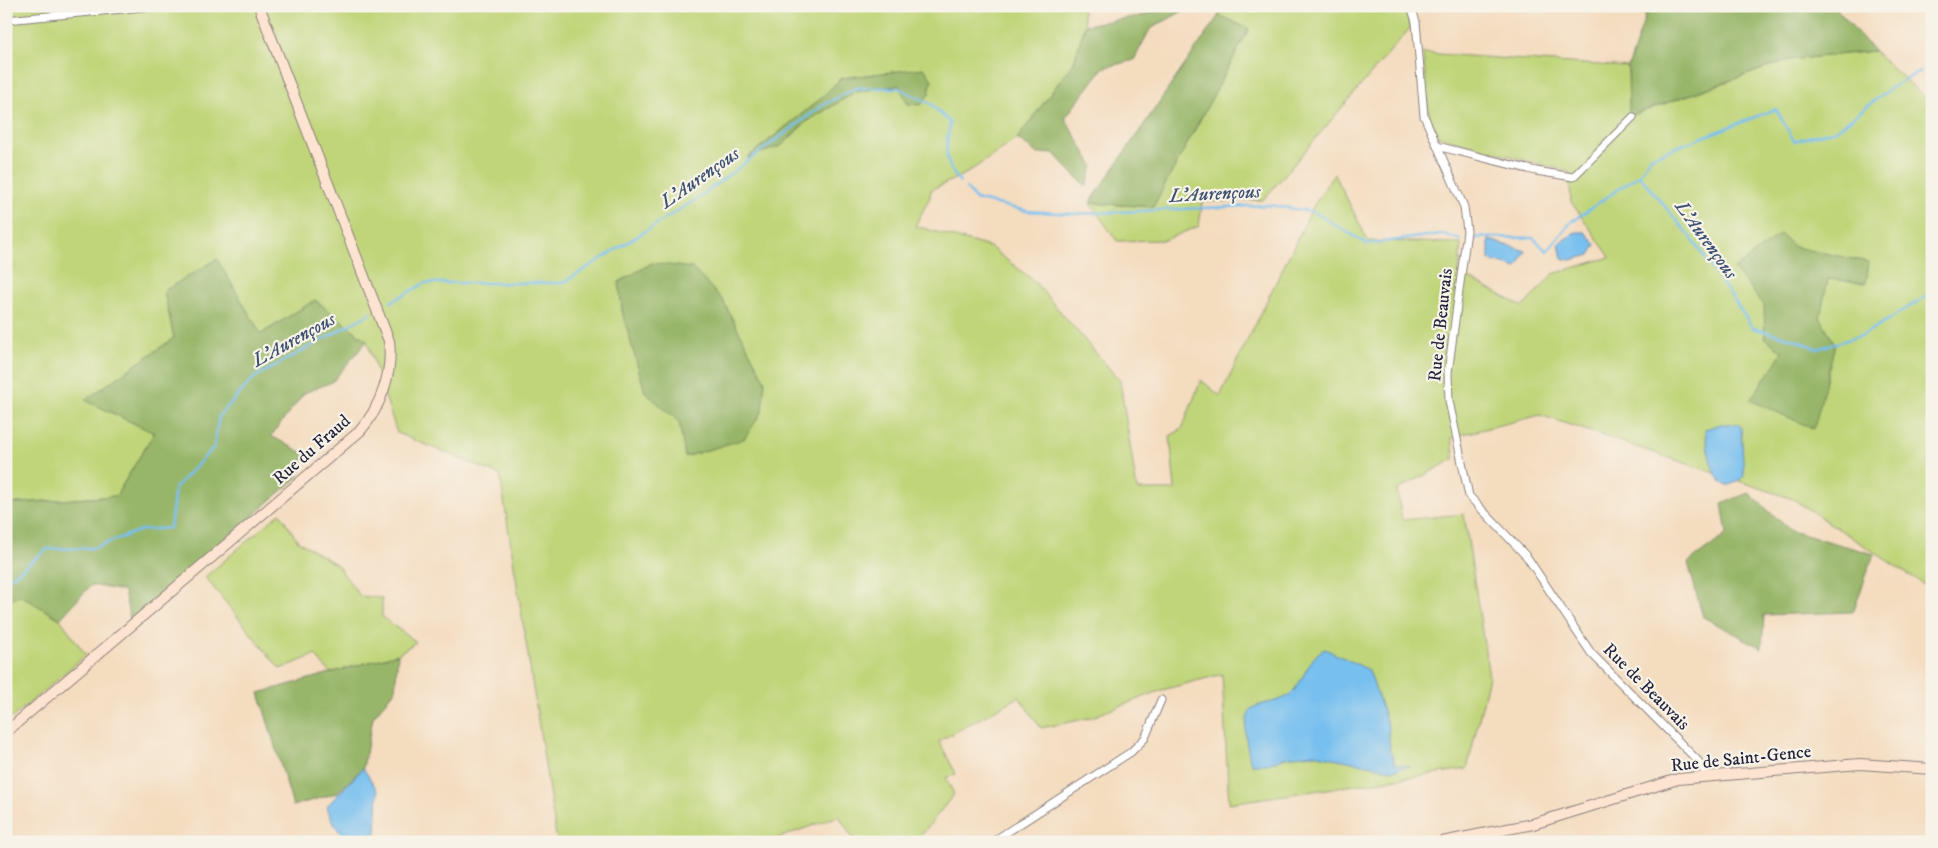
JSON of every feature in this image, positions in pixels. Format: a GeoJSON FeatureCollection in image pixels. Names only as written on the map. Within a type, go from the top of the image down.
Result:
{"type":"FeatureCollection","features":[{"type":"Feature","properties":{"kind":"street"},"geometry":{"type":"LineString","coordinates":[[6,20],[154,6]]}},
{"type":"Feature","properties":{"kind":"street","name":"Rue du Fraud"},"geometry":{"type":"LineString","coordinates":[[6,732],[360,431],[368,422],[382,393],[388,372],[389,341],[259,6]]}},
{"type":"Feature","properties":{"kind":"street","name":"Rue de Beauvais"},"geometry":{"type":"LineString","coordinates":[[1411,6],[1416,22],[1424,116],[1464,207],[1467,231],[1448,374],[1449,401],[1469,496],[1527,557],[1591,653],[1698,761],[1707,775]]}},
{"type":"Feature","properties":{"kind":"street"},"geometry":{"type":"LineString","coordinates":[[1437,146],[1536,172],[1572,177],[1633,117]]}},
{"type":"Feature","properties":{"kind":"street"},"geometry":{"type":"LineString","coordinates":[[992,842],[1132,752],[1145,738],[1161,700]]}},
{"type":"Feature","properties":{"kind":"street","name":"Rue de Saint-Gence"},"geometry":{"type":"LineString","coordinates":[[1442,842],[1533,824],[1656,786],[1707,775],[1860,764],[1932,769]]}},
{"type":"Feature","properties":{"kind":"green space"},"geometry":{"type":"Polygon","coordinates":[[[6,6],[1082,6],[1085,25],[1074,62],[1017,139],[967,173],[931,190],[930,197],[915,226],[990,247],[1033,280],[1120,381],[1137,490],[1175,490],[1170,436],[1182,429],[1201,380],[1220,396],[1313,207],[1334,173],[1368,241],[1461,243],[1459,273],[1523,307],[1553,274],[1610,257],[1571,202],[1569,172],[1440,137],[1429,116],[1423,53],[1628,67],[1630,116],[1788,60],[1874,51],[1932,104],[1932,590],[1793,499],[1540,415],[1452,437],[1454,459],[1397,490],[1402,520],[1464,514],[1489,677],[1467,769],[1229,803],[1222,674],[1162,690],[1089,718],[1041,728],[1019,697],[939,741],[956,774],[946,778],[954,794],[916,842],[855,842],[839,816],[767,842],[557,842],[500,475],[397,433],[367,341],[315,300],[261,334],[164,291],[174,338],[86,400],[154,433],[116,496],[6,504],[6,6]],[[841,78],[818,101],[748,157],[781,146],[806,122],[855,92],[899,85],[908,104],[932,80],[841,78]]]}},
{"type":"Feature","properties":{"kind":"green space"},"geometry":{"type":"Polygon","coordinates":[[[1168,6],[1192,6],[1150,29],[1134,60],[1103,68],[1065,118],[1093,166],[1086,187],[1053,153],[1038,154],[1017,139],[1074,62],[1085,25],[1146,15],[1168,6]]]}},
{"type":"Feature","properties":{"kind":"green space"},"geometry":{"type":"Polygon","coordinates":[[[1220,6],[1338,6],[1347,10],[1348,6],[1404,6],[1408,12],[1410,28],[1263,200],[1202,202],[1199,226],[1165,240],[1117,241],[1090,203],[1153,207],[1249,29],[1219,15],[1220,6]]]}},
{"type":"Feature","properties":{"kind":"green space"},"geometry":{"type":"Polygon","coordinates":[[[1645,6],[1834,6],[1874,51],[1788,60],[1629,116],[1628,68],[1645,17],[1645,6]]]}},
{"type":"Feature","properties":{"kind":"green space"},"geometry":{"type":"Polygon","coordinates":[[[1219,15],[1249,29],[1153,207],[1090,203],[1219,15]]]}},
{"type":"Feature","properties":{"kind":"green space"},"geometry":{"type":"Polygon","coordinates":[[[924,68],[932,80],[929,94],[921,105],[908,104],[899,85],[855,92],[806,122],[781,146],[747,158],[818,101],[841,78],[924,68]]]}},
{"type":"Feature","properties":{"kind":"green space"},"geometry":{"type":"Polygon","coordinates":[[[1780,234],[1794,247],[1869,262],[1866,283],[1828,279],[1820,317],[1835,344],[1814,429],[1750,400],[1783,352],[1765,338],[1764,305],[1734,269],[1780,234]]]}},
{"type":"Feature","properties":{"kind":"green space"},"geometry":{"type":"Polygon","coordinates":[[[217,259],[261,334],[315,300],[367,341],[332,382],[304,393],[271,436],[305,454],[297,478],[130,620],[124,591],[91,585],[60,619],[20,595],[6,603],[6,504],[116,496],[154,433],[85,400],[174,338],[164,291],[217,259]]]}},
{"type":"Feature","properties":{"kind":"green space"},"geometry":{"type":"Polygon","coordinates":[[[652,263],[692,268],[722,299],[765,381],[762,412],[744,439],[685,457],[679,422],[645,392],[622,311],[619,282],[652,263]]]}},
{"type":"Feature","properties":{"kind":"green space"},"geometry":{"type":"Polygon","coordinates":[[[1749,493],[1791,531],[1874,554],[1853,612],[1764,615],[1762,648],[1703,617],[1688,563],[1727,534],[1722,503],[1749,493]]]}},
{"type":"Feature","properties":{"kind":"green space"},"geometry":{"type":"Polygon","coordinates":[[[280,513],[298,541],[337,565],[360,596],[382,598],[382,617],[416,642],[398,654],[330,673],[315,655],[280,669],[205,577],[280,513]]]}},
{"type":"Feature","properties":{"kind":"green space"},"geometry":{"type":"Polygon","coordinates":[[[20,594],[60,619],[86,655],[6,723],[6,603],[20,594]]]}},
{"type":"Feature","properties":{"kind":"green space"},"geometry":{"type":"Polygon","coordinates":[[[398,654],[395,690],[373,717],[363,768],[337,793],[293,806],[259,693],[398,654]]]}},
{"type":"Feature","properties":{"kind":"water"},"geometry":{"type":"Polygon","coordinates":[[[1576,232],[1585,232],[1596,245],[1590,255],[1572,260],[1562,259],[1559,243],[1576,232]]]}},
{"type":"Feature","properties":{"kind":"water"},"geometry":{"type":"Polygon","coordinates":[[[1489,240],[1526,251],[1517,268],[1489,260],[1489,240]]]}},
{"type":"Feature","properties":{"kind":"water"},"geometry":{"type":"Polygon","coordinates":[[[1721,424],[1738,424],[1741,428],[1744,476],[1737,482],[1727,486],[1716,475],[1713,468],[1705,429],[1721,424]]]}},
{"type":"Feature","properties":{"kind":"water"},"geometry":{"type":"Polygon","coordinates":[[[1325,649],[1369,670],[1388,726],[1390,750],[1395,764],[1409,766],[1393,770],[1313,754],[1285,757],[1268,764],[1251,764],[1246,728],[1252,708],[1280,700],[1289,695],[1299,684],[1314,657],[1325,649]]]}},
{"type":"Feature","properties":{"kind":"water"},"geometry":{"type":"Polygon","coordinates":[[[363,768],[378,791],[376,833],[357,840],[345,836],[337,828],[327,806],[363,768]]]}},
{"type":"Feature","properties":{"kind":"waterway"},"geometry":{"type":"LineString","coordinates":[[1639,175],[1651,157],[1776,109],[1794,141],[1836,130],[1891,88],[1919,72]]}},
{"type":"Feature","properties":{"kind":"waterway","name":"L'Aurençous"},"geometry":{"type":"LineString","coordinates":[[391,302],[425,283],[563,283],[698,198],[823,105],[856,88],[899,88],[931,104],[950,123],[947,147],[948,161],[960,182]]}},
{"type":"Feature","properties":{"kind":"waterway","name":"L'Aurençous"},"geometry":{"type":"LineString","coordinates":[[1470,240],[1481,237],[1533,238],[1547,251],[1571,222],[1639,175],[1692,239],[1753,328],[1800,341],[1817,349],[1863,335],[1932,293]]}},
{"type":"Feature","properties":{"kind":"waterway","name":"L'Aurençous"},"geometry":{"type":"LineString","coordinates":[[966,188],[975,199],[1027,211],[1073,214],[1270,205],[1314,212],[1367,244],[1442,234],[1461,240]]}},
{"type":"Feature","properties":{"kind":"waterway","name":"L'Aurençous"},"geometry":{"type":"LineString","coordinates":[[6,577],[13,576],[47,549],[94,548],[141,530],[170,528],[175,488],[214,447],[219,416],[255,377],[371,313]]}}]}
